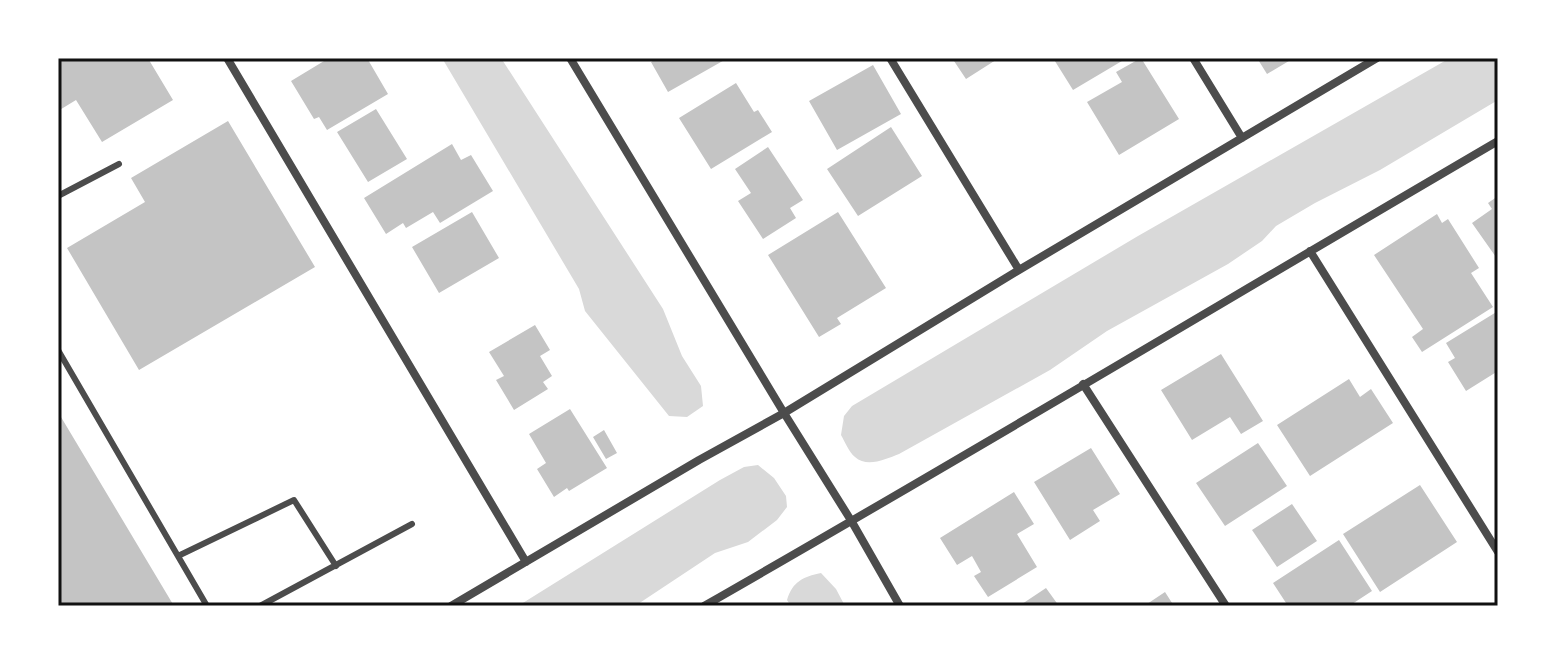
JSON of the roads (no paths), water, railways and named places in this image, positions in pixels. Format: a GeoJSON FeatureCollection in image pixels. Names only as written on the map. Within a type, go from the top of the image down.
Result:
{"type":"FeatureCollection","features":[{"type":"Feature","properties":{"kind":"street"},"geometry":{"type":"LineString","coordinates":[[227,58],[526,562]]}},
{"type":"Feature","properties":{"kind":"street"},"geometry":{"type":"LineString","coordinates":[[570,58],[900,606]]}},
{"type":"Feature","properties":{"kind":"street"},"geometry":{"type":"LineString","coordinates":[[890,58],[1019,270]]}},
{"type":"Feature","properties":{"kind":"street"},"geometry":{"type":"LineString","coordinates":[[1193,58],[1242,138]]}},
{"type":"Feature","properties":{"kind":"street"},"geometry":{"type":"LineString","coordinates":[[451,606],[784,413],[1377,58]]}},
{"type":"Feature","properties":{"kind":"street"},"geometry":{"type":"LineString","coordinates":[[704,606],[978,449],[1083,384],[1498,141]]}},
{"type":"Feature","properties":{"kind":"street"},"geometry":{"type":"LineString","coordinates":[[1310,251],[1498,552]]}},
{"type":"Feature","properties":{"kind":"street"},"geometry":{"type":"LineString","coordinates":[[1083,384],[1226,606]]}},
{"type":"Feature","properties":{"kind":"lane"},"geometry":{"type":"LineString","coordinates":[[58,196],[119,164]]}},
{"type":"Feature","properties":{"kind":"lane"},"geometry":{"type":"LineString","coordinates":[[58,350],[207,606]]}},
{"type":"Feature","properties":{"kind":"lane"},"geometry":{"type":"LineString","coordinates":[[178,556],[294,500],[336,566]]}},
{"type":"Feature","properties":{"kind":"lane"},"geometry":{"type":"LineString","coordinates":[[260,606],[412,524]]}}]}
